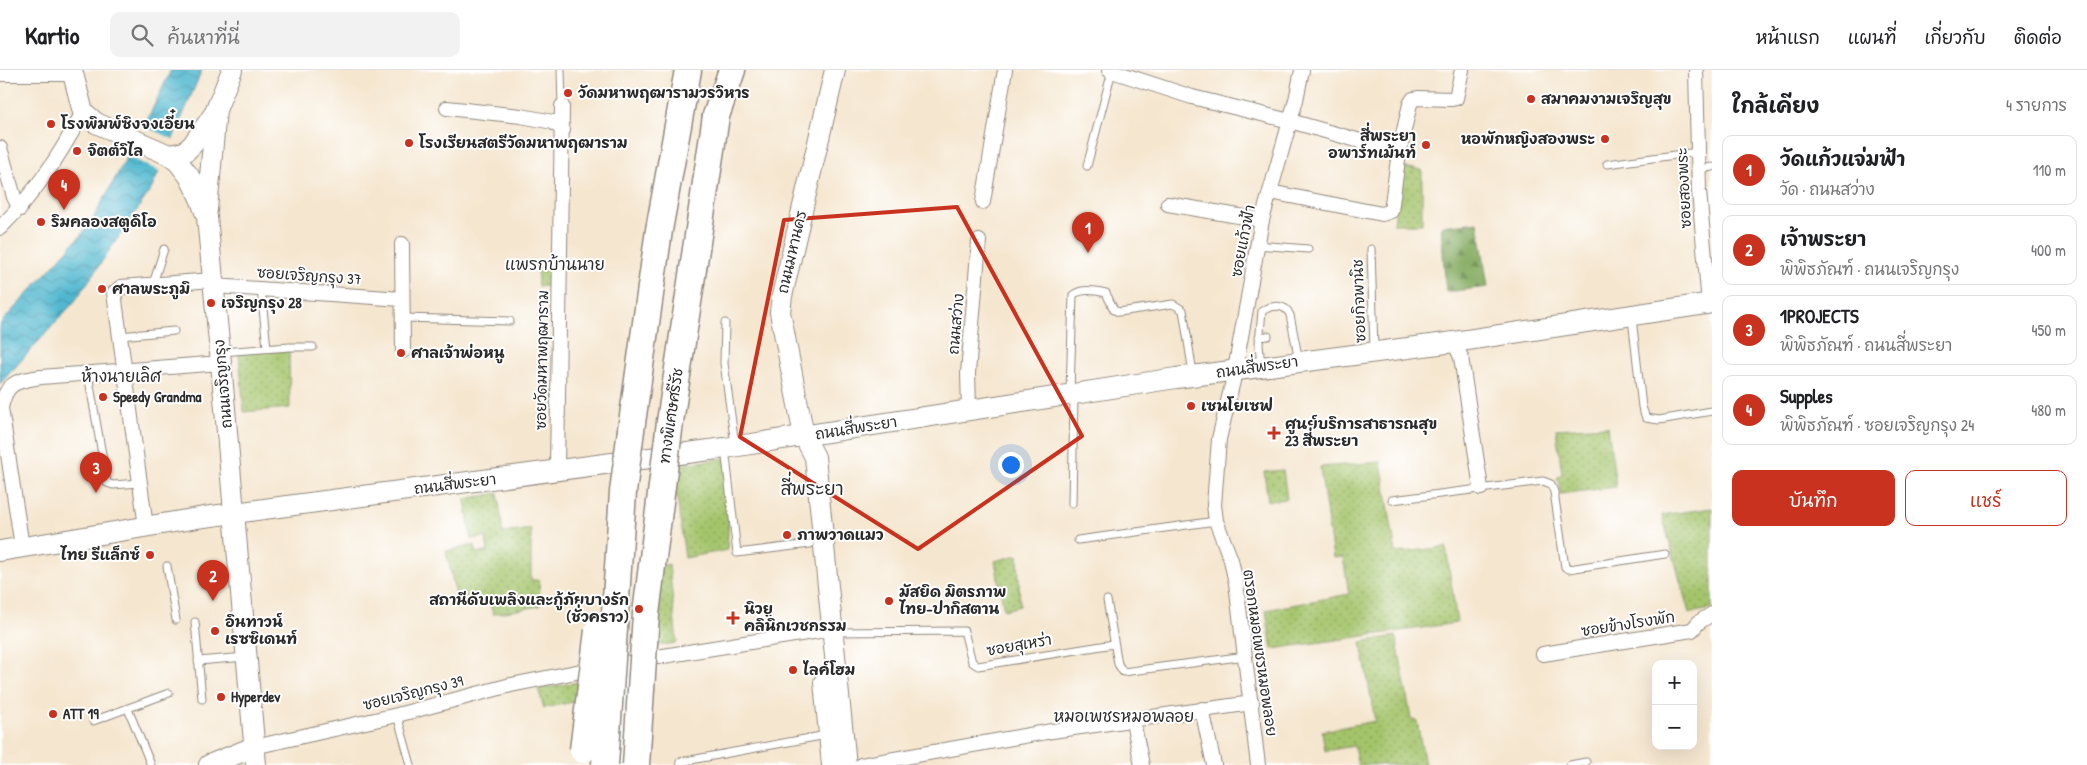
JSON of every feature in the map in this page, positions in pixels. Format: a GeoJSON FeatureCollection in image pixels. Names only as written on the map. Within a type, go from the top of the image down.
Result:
{"type":"FeatureCollection","features":[{"type":"Feature","properties":{"kind":"highway"},"geometry":{"type":"LineString","coordinates":[[581,765],[601,606],[623,492],[659,230],[688,70]]}},
{"type":"Feature","properties":{"kind":"highway","name":"ทางพิเศษศรีรัช"},"geometry":{"type":"LineString","coordinates":[[636,765],[648,595],[670,422],[724,70]]}},
{"type":"Feature","properties":{"kind":"highway"},"geometry":{"type":"LineString","coordinates":[[716,116],[732,70]]}},
{"type":"Feature","properties":{"kind":"highway"},"geometry":{"type":"LineString","coordinates":[[605,765],[623,492]]}},
{"type":"Feature","properties":{"kind":"main road"},"geometry":{"type":"LineString","coordinates":[[169,155],[185,152],[193,144],[216,110],[232,70]]}},
{"type":"Feature","properties":{"kind":"main road","name":"ถนนมหานคร"},"geometry":{"type":"LineString","coordinates":[[804,436],[780,312],[782,296],[835,70]]}},
{"type":"Feature","properties":{"kind":"main road"},"geometry":{"type":"LineString","coordinates":[[72,72],[83,112]]}},
{"type":"Feature","properties":{"kind":"main road"},"geometry":{"type":"LineString","coordinates":[[207,217],[216,110]]}},
{"type":"Feature","properties":{"kind":"main road","name":"ถนนเจริญกรุง"},"geometry":{"type":"LineString","coordinates":[[83,112],[96,123],[169,155],[178,162],[189,176],[207,217],[255,756]]}},
{"type":"Feature","properties":{"kind":"main road","name":"ถนนสี่พระยา"},"geometry":{"type":"LineString","coordinates":[[0,551],[234,513],[730,447],[1261,366],[1454,342],[1710,304]]}},
{"type":"Feature","properties":{"kind":"main road"},"geometry":{"type":"LineString","coordinates":[[804,436],[802,457],[810,544],[826,632],[846,765]]}},
{"type":"Feature","properties":{"kind":"main road"},"geometry":{"type":"LineString","coordinates":[[804,436],[815,457],[826,632],[828,732],[832,765]]}},
{"type":"Feature","properties":{"kind":"main road"},"geometry":{"type":"LineString","coordinates":[[209,765],[255,756]]}},
{"type":"Feature","properties":{"kind":"street"},"geometry":{"type":"LineString","coordinates":[[982,202],[1004,70]]}},
{"type":"Feature","properties":{"kind":"street"},"geometry":{"type":"LineString","coordinates":[[1110,70],[1192,97],[1290,121],[1399,152]]}},
{"type":"Feature","properties":{"kind":"street","name":"ซอยแก้วฟ้า"},"geometry":{"type":"LineString","coordinates":[[1234,370],[1262,220],[1290,121],[1302,70]]}},
{"type":"Feature","properties":{"kind":"street"},"geometry":{"type":"LineString","coordinates":[[1270,192],[1388,213],[1391,211],[1399,152],[1407,114],[1413,99],[1456,98],[1462,70]]}},
{"type":"Feature","properties":{"kind":"street","name":"ซอยสองพระ"},"geometry":{"type":"LineString","coordinates":[[1696,70],[1698,152],[1705,168],[1710,304]]}},
{"type":"Feature","properties":{"kind":"street"},"geometry":{"type":"LineString","coordinates":[[0,74],[72,72]]}},
{"type":"Feature","properties":{"kind":"street","name":"ซอยวัดมหาพฤฒาราม"},"geometry":{"type":"LineString","coordinates":[[557,470],[562,106]]}},
{"type":"Feature","properties":{"kind":"street"},"geometry":{"type":"LineString","coordinates":[[447,108],[521,116],[553,122],[563,130]]}},
{"type":"Feature","properties":{"kind":"street"},"geometry":{"type":"LineString","coordinates":[[0,228],[20,209],[56,162],[83,112]]}},
{"type":"Feature","properties":{"kind":"street"},"geometry":{"type":"LineString","coordinates":[[0,148],[14,197],[20,209]]}},
{"type":"Feature","properties":{"kind":"street"},"geometry":{"type":"LineString","coordinates":[[1168,204],[1262,220]]}},
{"type":"Feature","properties":{"kind":"street","name":"ถนนสว่าง"},"geometry":{"type":"LineString","coordinates":[[969,410],[968,374],[979,241]]}},
{"type":"Feature","properties":{"kind":"street"},"geometry":{"type":"LineString","coordinates":[[402,244],[403,351]]}},
{"type":"Feature","properties":{"kind":"street","name":"ซอยเจริญกรุง 37"},"geometry":{"type":"LineString","coordinates":[[120,336],[114,293],[116,289],[121,287],[154,284],[213,283],[261,289],[402,298]]}},
{"type":"Feature","properties":{"kind":"street"},"geometry":{"type":"LineString","coordinates":[[120,336],[140,483],[156,527]]}},
{"type":"Feature","properties":{"kind":"street"},"geometry":{"type":"LineString","coordinates":[[1454,342],[1461,357],[1481,488]]}},
{"type":"Feature","properties":{"kind":"street"},"geometry":{"type":"LineString","coordinates":[[22,548],[1,408],[3,394],[8,387],[27,379],[125,372],[221,358]]}},
{"type":"Feature","properties":{"kind":"street","name":"ตรอกหมอเพชรหมอพลอย"},"geometry":{"type":"LineString","coordinates":[[1234,370],[1219,439],[1214,506],[1216,521],[1231,560],[1236,583],[1258,765]]}},
{"type":"Feature","properties":{"kind":"street","name":"ซอยข้างโรงพัก"},"geometry":{"type":"LineString","coordinates":[[1543,654],[1692,630],[1699,622],[1712,614]]}},
{"type":"Feature","properties":{"kind":"street"},"geometry":{"type":"LineString","coordinates":[[657,657],[826,632]]}},
{"type":"Feature","properties":{"kind":"street"},"geometry":{"type":"LineString","coordinates":[[620,765],[625,662]]}},
{"type":"Feature","properties":{"kind":"street","name":"ซอยเจริญกรุง 39"},"geometry":{"type":"LineString","coordinates":[[255,756],[397,715],[511,685],[581,671]]}},
{"type":"Feature","properties":{"kind":"street"},"geometry":{"type":"LineString","coordinates":[[861,765],[1052,731],[1133,721],[1202,708],[1252,703]]}},
{"type":"Feature","properties":{"kind":"street"},"geometry":{"type":"LineString","coordinates":[[1202,708],[1214,765]]}},
{"type":"Feature","properties":{"kind":"street"},"geometry":{"type":"LineString","coordinates":[[1133,721],[1142,765]]}},
{"type":"Feature","properties":{"kind":"lane","name":"ซอยวัดมหาพฤฒาราม"},"geometry":{"type":"LineString","coordinates":[[561,70],[562,106]]}},
{"type":"Feature","properties":{"kind":"lane"},"geometry":{"type":"LineString","coordinates":[[1087,166],[1110,70]]}},
{"type":"Feature","properties":{"kind":"lane"},"geometry":{"type":"LineString","coordinates":[[1607,164],[1698,152]]}},
{"type":"Feature","properties":{"kind":"lane"},"geometry":{"type":"LineString","coordinates":[[1257,245],[1308,249]]}},
{"type":"Feature","properties":{"kind":"lane"},"geometry":{"type":"LineString","coordinates":[[154,284],[164,249]]}},
{"type":"Feature","properties":{"kind":"lane","name":"ซอยกิจพานิช"},"geometry":{"type":"LineString","coordinates":[[1371,249],[1374,353]]}},
{"type":"Feature","properties":{"kind":"lane"},"geometry":{"type":"LineString","coordinates":[[261,289],[267,348]]}},
{"type":"Feature","properties":{"kind":"lane"},"geometry":{"type":"LineString","coordinates":[[1072,504],[1073,295],[1077,292],[1093,290],[1106,293],[1114,310],[1119,312],[1173,304],[1179,307],[1183,310],[1194,376]]}},
{"type":"Feature","properties":{"kind":"lane"},"geometry":{"type":"LineString","coordinates":[[1261,366],[1259,337],[1263,322],[1262,311],[1272,307],[1283,306],[1287,308],[1291,318],[1299,362]]}},
{"type":"Feature","properties":{"kind":"lane"},"geometry":{"type":"LineString","coordinates":[[1632,315],[1642,407],[1646,418],[1658,420],[1712,411]]}},
{"type":"Feature","properties":{"kind":"lane"},"geometry":{"type":"LineString","coordinates":[[403,318],[510,321]]}},
{"type":"Feature","properties":{"kind":"lane"},"geometry":{"type":"LineString","coordinates":[[1282,319],[1291,318]]}},
{"type":"Feature","properties":{"kind":"lane"},"geometry":{"type":"LineString","coordinates":[[726,323],[724,363],[737,554],[810,544]]}},
{"type":"Feature","properties":{"kind":"lane"},"geometry":{"type":"LineString","coordinates":[[120,336],[174,331]]}},
{"type":"Feature","properties":{"kind":"lane"},"geometry":{"type":"LineString","coordinates":[[1285,334],[1294,333]]}},
{"type":"Feature","properties":{"kind":"lane"},"geometry":{"type":"LineString","coordinates":[[1259,337],[1268,336]]}},
{"type":"Feature","properties":{"kind":"lane"},"geometry":{"type":"LineString","coordinates":[[221,358],[267,348],[313,347]]}},
{"type":"Feature","properties":{"kind":"lane"},"geometry":{"type":"LineString","coordinates":[[88,374],[107,483],[113,485],[140,483]]}},
{"type":"Feature","properties":{"kind":"lane"},"geometry":{"type":"LineString","coordinates":[[1392,500],[1544,481],[1551,484],[1554,492],[1565,567],[1569,569],[1665,554]]}},
{"type":"Feature","properties":{"kind":"lane"},"geometry":{"type":"LineString","coordinates":[[1078,540],[1216,521]]}},
{"type":"Feature","properties":{"kind":"lane"},"geometry":{"type":"LineString","coordinates":[[167,566],[176,620]]}},
{"type":"Feature","properties":{"kind":"lane"},"geometry":{"type":"LineString","coordinates":[[1107,600],[1118,664],[1124,672],[1246,656]]}},
{"type":"Feature","properties":{"kind":"lane"},"geometry":{"type":"LineString","coordinates":[[195,622],[202,699]]}},
{"type":"Feature","properties":{"kind":"lane","name":"ซอยสุเหร่า"},"geometry":{"type":"LineString","coordinates":[[826,632],[964,632],[972,662],[978,666],[1114,644]]}},
{"type":"Feature","properties":{"kind":"lane"},"geometry":{"type":"LineString","coordinates":[[198,661],[246,657]]}},
{"type":"Feature","properties":{"kind":"lane"},"geometry":{"type":"LineString","coordinates":[[93,721],[170,693]]}},
{"type":"Feature","properties":{"kind":"lane"},"geometry":{"type":"LineString","coordinates":[[128,708],[151,765]]}},
{"type":"Feature","properties":{"kind":"lane"},"geometry":{"type":"LineString","coordinates":[[397,715],[411,765]]}},
{"type":"Feature","properties":{"kind":"lane"},"geometry":{"type":"LineString","coordinates":[[680,762],[821,736],[828,732]]}},
{"type":"Feature","properties":{"kind":"lane"},"geometry":{"type":"LineString","coordinates":[[1570,765],[1586,762]]}},
{"type":"Feature","properties":{"kind":"highlighted area"},"geometry":{"type":"Polygon","coordinates":[[[957,207],[1082,436],[918,549],[740,437],[784,220],[957,207]]]}},
{"type":"Feature","properties":{"kind":"green space"},"geometry":{"type":"Polygon","coordinates":[[[1400,167],[1422,170],[1422,224],[1394,224],[1400,167]]]}},
{"type":"Feature","properties":{"kind":"green space"},"geometry":{"type":"Polygon","coordinates":[[[1478,222],[1488,287],[1446,292],[1441,226],[1478,222]]]}},
{"type":"Feature","properties":{"kind":"green space"},"geometry":{"type":"Polygon","coordinates":[[[537,265],[556,267],[555,287],[538,286],[537,265]]]}},
{"type":"Feature","properties":{"kind":"green space"},"geometry":{"type":"Polygon","coordinates":[[[289,350],[290,408],[244,412],[239,353],[289,350]]]}},
{"type":"Feature","properties":{"kind":"green space"},"geometry":{"type":"Polygon","coordinates":[[[1608,426],[1616,487],[1560,494],[1560,484],[1557,478],[1562,474],[1556,429],[1608,426]]]}},
{"type":"Feature","properties":{"kind":"green space"},"geometry":{"type":"Polygon","coordinates":[[[726,458],[729,514],[727,550],[685,558],[673,466],[726,458]]]}},
{"type":"Feature","properties":{"kind":"green space"},"geometry":{"type":"Polygon","coordinates":[[[1381,462],[1396,553],[1446,547],[1457,623],[1272,649],[1266,610],[1349,594],[1343,557],[1333,558],[1320,467],[1381,462]]]}},
{"type":"Feature","properties":{"kind":"green space"},"geometry":{"type":"Polygon","coordinates":[[[1283,470],[1287,499],[1268,501],[1264,472],[1283,470]]]}},
{"type":"Feature","properties":{"kind":"green space"},"geometry":{"type":"Polygon","coordinates":[[[498,493],[503,533],[531,529],[531,580],[539,580],[540,606],[493,614],[489,601],[458,605],[446,551],[475,545],[476,553],[488,552],[486,537],[471,539],[465,499],[498,493]]]}},
{"type":"Feature","properties":{"kind":"green space"},"geometry":{"type":"Polygon","coordinates":[[[1712,508],[1712,609],[1689,613],[1662,515],[1712,508]]]}},
{"type":"Feature","properties":{"kind":"green space"},"geometry":{"type":"Polygon","coordinates":[[[1018,555],[1020,606],[1004,610],[995,561],[1018,555]]]}},
{"type":"Feature","properties":{"kind":"green space"},"geometry":{"type":"Polygon","coordinates":[[[669,564],[677,643],[652,646],[655,567],[669,564]]]}},
{"type":"Feature","properties":{"kind":"green space"},"geometry":{"type":"Polygon","coordinates":[[[1396,636],[1411,718],[1417,721],[1425,765],[1358,765],[1354,746],[1325,751],[1322,731],[1375,721],[1361,642],[1396,636]]]}},
{"type":"Feature","properties":{"kind":"green space"},"geometry":{"type":"Polygon","coordinates":[[[579,682],[578,701],[544,708],[538,689],[579,682]]]}},
{"type":"Feature","properties":{"kind":"water"},"geometry":{"type":"Polygon","coordinates":[[[171,70],[202,70],[152,188],[75,301],[0,384],[0,324],[89,226],[148,118],[171,70]]]}},
{"type":"Feature","properties":{"kind":"pier"},"geometry":{"type":"Polygon","coordinates":[[[141,125],[175,140],[161,172],[125,155],[141,125]]]}},
{"type":"Feature","properties":{"kind":"place","name":"วัดมหาพฤฒารามวรวิหาร"},"geometry":{"type":"Point","coordinates":[568,93]}},
{"type":"Feature","properties":{"kind":"place","name":"สมาคมงามเจริญสุข"},"geometry":{"type":"Point","coordinates":[1531,99]}},
{"type":"Feature","properties":{"kind":"place","name":"โรงพิมพ์ซิงจงเอี๋ยน"},"geometry":{"type":"Point","coordinates":[51,124]}},
{"type":"Feature","properties":{"kind":"place","name":"หอพักหญิงสองพระ"},"geometry":{"type":"Point","coordinates":[1605,139]}},
{"type":"Feature","properties":{"kind":"place","name":"โรงเรียนสตรีวัดมหาพฤฒาราม"},"geometry":{"type":"Point","coordinates":[409,143]}},
{"type":"Feature","properties":{"kind":"place","name":"สี่พระยา อพาร์ทเม้นท์"},"geometry":{"type":"Point","coordinates":[1426,145]}},
{"type":"Feature","properties":{"kind":"place","name":"จิตต์วิไล"},"geometry":{"type":"Point","coordinates":[77,151]}},
{"type":"Feature","properties":{"kind":"place","name":"Supples"},"geometry":{"type":"Point","coordinates":[64,210]}},
{"type":"Feature","properties":{"kind":"place","name":"ริมคลองสตูดิโอ"},"geometry":{"type":"Point","coordinates":[41,222]}},
{"type":"Feature","properties":{"kind":"place","name":"วัดแก้วแจ่มฟ้า"},"geometry":{"type":"Point","coordinates":[1088,253]}},
{"type":"Feature","properties":{"kind":"place","name":"ศาลพระภูมิ"},"geometry":{"type":"Point","coordinates":[102,289]}},
{"type":"Feature","properties":{"kind":"place","name":"เจริญกรุง 28"},"geometry":{"type":"Point","coordinates":[211,303]}},
{"type":"Feature","properties":{"kind":"place","name":"ศาลเจ้าพ่อหนู"},"geometry":{"type":"Point","coordinates":[401,353]}},
{"type":"Feature","properties":{"kind":"place","name":"Speedy Grandma"},"geometry":{"type":"Point","coordinates":[103,397]}},
{"type":"Feature","properties":{"kind":"place","name":"เซนโยเซฟ"},"geometry":{"type":"Point","coordinates":[1191,406]}},
{"type":"Feature","properties":{"kind":"place","name":"ศูนย์บริการสาธารณสุข 23 สี่พระยา"},"geometry":{"type":"Point","coordinates":[1274,433]}},
{"type":"Feature","properties":{"kind":"place","name":"1PROJECTS"},"geometry":{"type":"Point","coordinates":[96,493]}},
{"type":"Feature","properties":{"kind":"place","name":"ภาพวาดแมว"},"geometry":{"type":"Point","coordinates":[787,535]}},
{"type":"Feature","properties":{"kind":"place","name":"ไทย รีแล็กซ์"},"geometry":{"type":"Point","coordinates":[150,555]}},
{"type":"Feature","properties":{"kind":"place","name":"เจ้าพระยา"},"geometry":{"type":"Point","coordinates":[213,601]}},
{"type":"Feature","properties":{"kind":"place","name":"มัสยิด มิตรภาพ ไทย-ปากิสตาน"},"geometry":{"type":"Point","coordinates":[889,601]}},
{"type":"Feature","properties":{"kind":"place","name":"สถานีดับเพลิงและกู้ภัยบางรัก (ชั่วคราว)"},"geometry":{"type":"Point","coordinates":[639,609]}},
{"type":"Feature","properties":{"kind":"place","name":"นิวยู คลินิกเวชกรรม"},"geometry":{"type":"Point","coordinates":[733,618]}},
{"type":"Feature","properties":{"kind":"place","name":"อินทาวน์ เรซซิเดนท์"},"geometry":{"type":"Point","coordinates":[215,631]}},
{"type":"Feature","properties":{"kind":"place","name":"ไลค์โฮม"},"geometry":{"type":"Point","coordinates":[793,670]}},
{"type":"Feature","properties":{"kind":"place","name":"Hyperdev"},"geometry":{"type":"Point","coordinates":[221,697]}},
{"type":"Feature","properties":{"kind":"place","name":"ATT 19"},"geometry":{"type":"Point","coordinates":[53,714]}},
{"type":"Feature","properties":{"kind":"district","name":"แพรกบ้านนาย"},"geometry":{"type":"Point","coordinates":[555,264]}},
{"type":"Feature","properties":{"kind":"district","name":"ห้างนายเลิศ"},"geometry":{"type":"Point","coordinates":[121,376]}},
{"type":"Feature","properties":{"kind":"district","name":"สี่พระยา"},"geometry":{"type":"Point","coordinates":[812,489]}},
{"type":"Feature","properties":{"kind":"district","name":"หมอเพชรหมอพลอย"},"geometry":{"type":"Point","coordinates":[1124,716]}}]}
